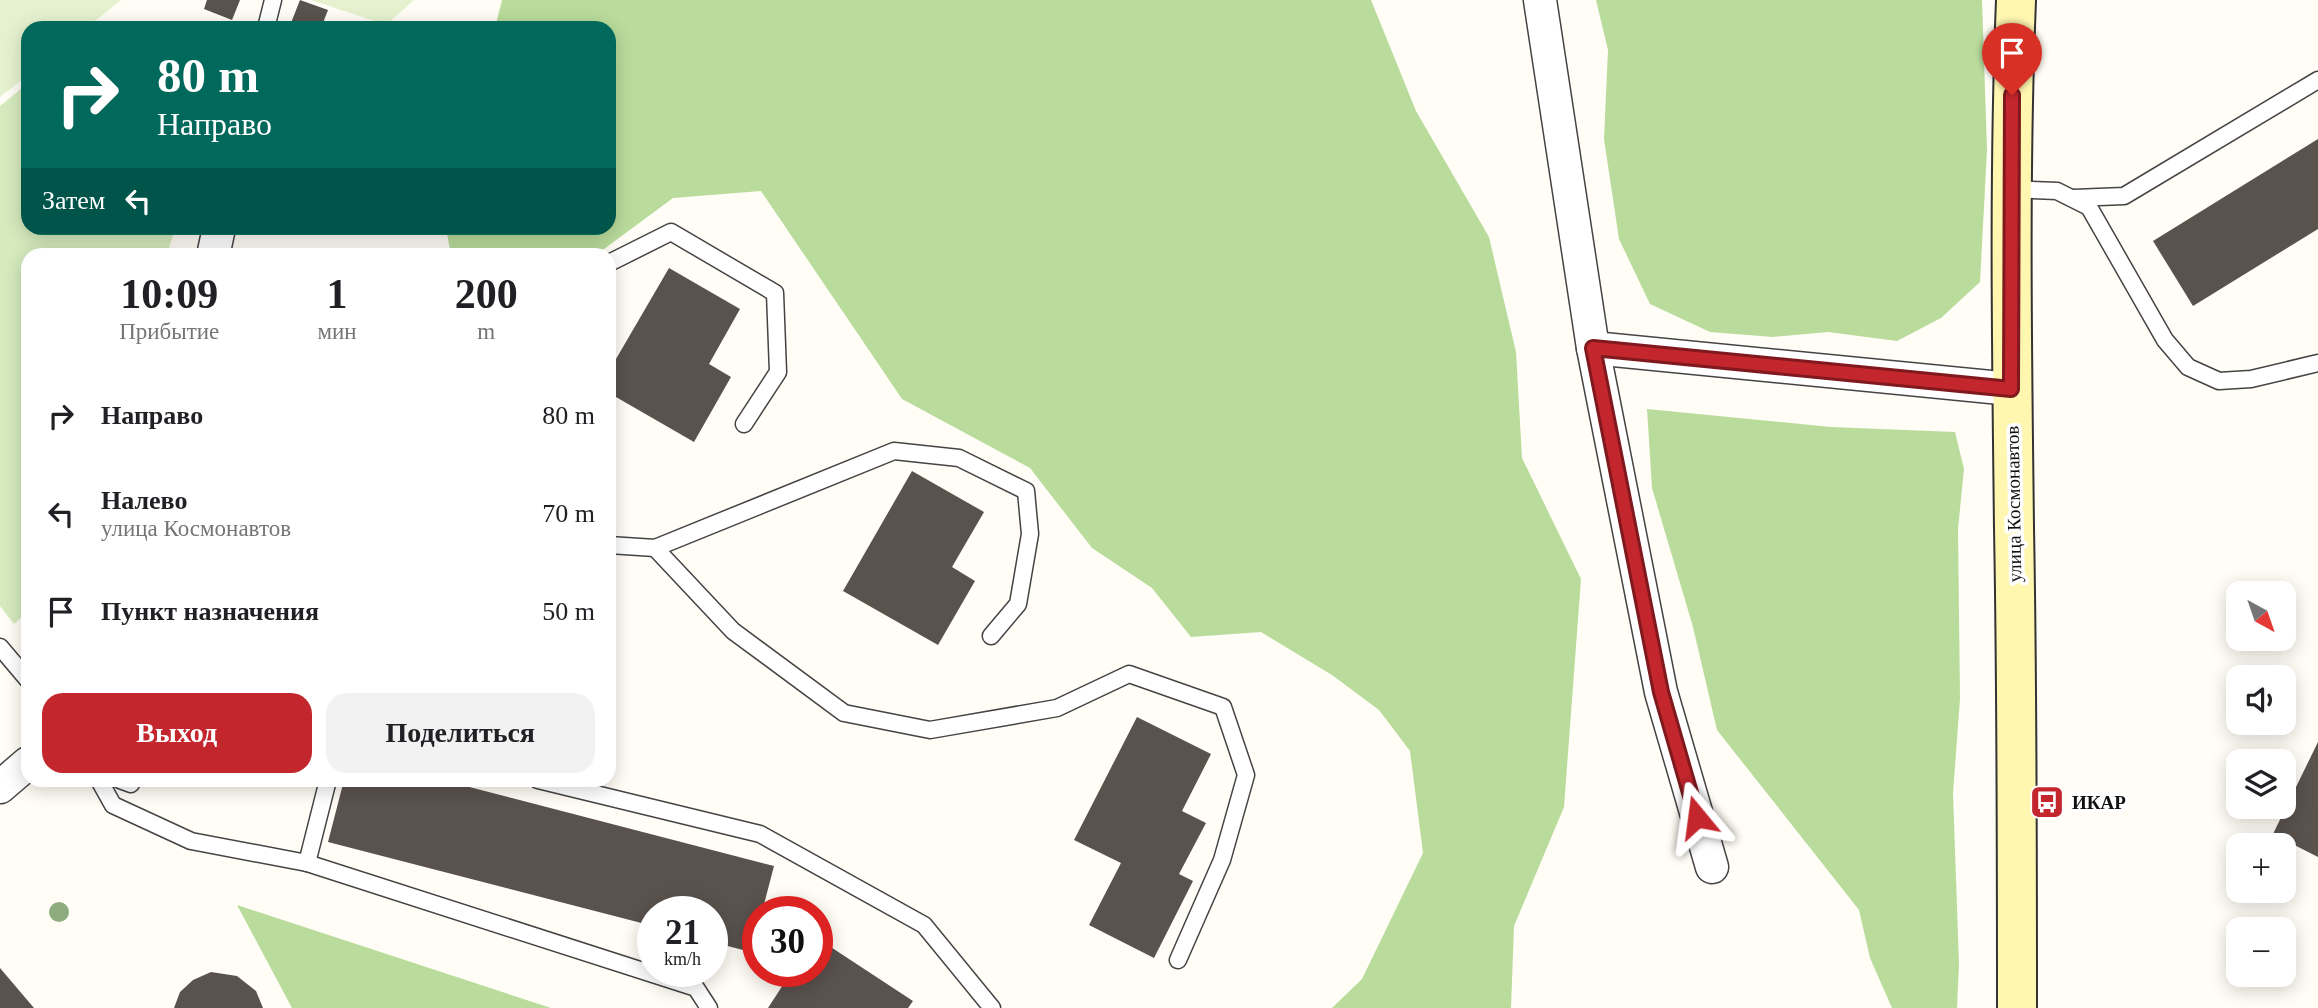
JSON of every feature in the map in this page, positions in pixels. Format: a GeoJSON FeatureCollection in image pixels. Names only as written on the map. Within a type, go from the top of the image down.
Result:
{"type":"FeatureCollection","features":[{"type":"Feature","properties":{"kind":"street"},"geometry":{"type":"LineString","coordinates":[[1540,0],[1593,348],[1661,692],[1712,867]]}},
{"type":"Feature","properties":{"kind":"street","name":"улица Космонавтов"},"geometry":{"type":"LineString","coordinates":[[2015,0],[2011,389],[2015,542],[2017,1008]]}},
{"type":"Feature","properties":{"kind":"street"},"geometry":{"type":"LineString","coordinates":[[1593,348],[2011,389]]}},
{"type":"Feature","properties":{"kind":"street"},"geometry":{"type":"LineString","coordinates":[[0,787],[21,769]]}},
{"type":"Feature","properties":{"kind":"lane"},"geometry":{"type":"LineString","coordinates":[[267,21],[272,0]]}},
{"type":"Feature","properties":{"kind":"lane"},"geometry":{"type":"LineString","coordinates":[[2074,198],[2124,195],[2318,80]]}},
{"type":"Feature","properties":{"kind":"lane"},"geometry":{"type":"LineString","coordinates":[[2011,189],[2057,191],[2089,207],[2165,340],[2188,367],[2220,381],[2251,379],[2318,363]]}},
{"type":"Feature","properties":{"kind":"lane"},"geometry":{"type":"LineString","coordinates":[[616,260],[671,232],[775,293],[778,372],[744,424]]}},
{"type":"Feature","properties":{"kind":"lane"},"geometry":{"type":"LineString","coordinates":[[616,545],[655,548],[894,451],[959,458],[1026,491],[1030,534],[1018,604],[991,636]]}},
{"type":"Feature","properties":{"kind":"lane"},"geometry":{"type":"LineString","coordinates":[[655,548],[733,631],[844,713],[930,730],[1057,708],[1129,674],[1223,707],[1246,775],[1222,860],[1178,960]]}},
{"type":"Feature","properties":{"kind":"lane"},"geometry":{"type":"LineString","coordinates":[[0,647],[21,672]]}},
{"type":"Feature","properties":{"kind":"lane"},"geometry":{"type":"LineString","coordinates":[[103,787],[113,805],[191,841],[307,863],[696,988],[709,1008]]}},
{"type":"Feature","properties":{"kind":"lane"},"geometry":{"type":"LineString","coordinates":[[307,863],[326,787]]}},
{"type":"Feature","properties":{"kind":"lane"},"geometry":{"type":"LineString","coordinates":[[567,787],[760,834],[925,925],[992,1008]]}},
{"type":"Feature","properties":{"kind":"green space"},"geometry":{"type":"Polygon","coordinates":[[[0,0],[121,0],[95,21],[21,21],[21,80],[0,97],[0,0]]]}},
{"type":"Feature","properties":{"kind":"green space"},"geometry":{"type":"Polygon","coordinates":[[[311,0],[414,0],[390,21],[374,21],[311,0]]]}},
{"type":"Feature","properties":{"kind":"green space"},"geometry":{"type":"Polygon","coordinates":[[[502,0],[1371,0],[1416,111],[1489,237],[1516,352],[1522,458],[1581,579],[1564,807],[1514,926],[1511,1008],[1332,1008],[1362,979],[1423,853],[1410,751],[1379,710],[1332,675],[1261,632],[1191,637],[1152,588],[1092,548],[1030,468],[902,399],[761,191],[673,198],[605,248],[450,248],[447,235],[616,235],[616,21],[497,21],[502,0]]]}},
{"type":"Feature","properties":{"kind":"green space"},"geometry":{"type":"Polygon","coordinates":[[[1596,0],[1982,0],[1987,150],[1980,282],[1941,318],[1897,341],[1828,332],[1773,337],[1710,332],[1650,304],[1619,239],[1604,139],[1608,50],[1596,0]]]}},
{"type":"Feature","properties":{"kind":"green space"},"geometry":{"type":"Polygon","coordinates":[[[21,89],[21,235],[173,235],[169,248],[21,248],[21,618],[14,624],[0,606],[0,106],[21,89]]]}},
{"type":"Feature","properties":{"kind":"green space"},"geometry":{"type":"Polygon","coordinates":[[[1647,409],[1831,427],[1955,432],[1964,469],[1958,529],[1960,699],[1953,793],[1959,964],[1957,1008],[1892,1008],[1870,958],[1859,910],[1717,730],[1693,627],[1652,488],[1647,409]]]}},
{"type":"Feature","properties":{"kind":"green space"},"geometry":{"type":"Polygon","coordinates":[[[237,905],[551,1008],[292,1008],[237,905]]]}},
{"type":"Feature","properties":{"kind":"building"},"geometry":{"type":"Polygon","coordinates":[[[207,0],[240,0],[232,20],[204,9],[207,0]]]}},
{"type":"Feature","properties":{"kind":"building"},"geometry":{"type":"Polygon","coordinates":[[[300,0],[328,10],[324,21],[292,21],[300,0]]]}},
{"type":"Feature","properties":{"kind":"building"},"geometry":{"type":"Polygon","coordinates":[[[2318,139],[2318,229],[2193,306],[2153,241],[2318,139]]]}},
{"type":"Feature","properties":{"kind":"building"},"geometry":{"type":"Polygon","coordinates":[[[669,268],[740,309],[709,364],[731,377],[694,442],[616,397],[616,359],[669,268]]]}},
{"type":"Feature","properties":{"kind":"building"},"geometry":{"type":"Polygon","coordinates":[[[912,471],[984,512],[952,567],[975,581],[938,645],[843,591],[912,471]]]}},
{"type":"Feature","properties":{"kind":"building"},"geometry":{"type":"Polygon","coordinates":[[[1137,717],[1211,754],[1182,811],[1206,823],[1179,874],[1193,881],[1154,958],[1089,925],[1121,863],[1074,840],[1137,717]]]}},
{"type":"Feature","properties":{"kind":"building"},"geometry":{"type":"Polygon","coordinates":[[[2318,742],[2318,857],[2296,846],[2296,833],[2273,833],[2280,819],[2296,819],[2296,787],[2318,742]]]}},
{"type":"Feature","properties":{"kind":"building"},"geometry":{"type":"Polygon","coordinates":[[[342,787],[469,787],[774,866],[766,896],[742,896],[742,950],[728,946],[728,896],[637,896],[637,922],[328,842],[342,787]]]}},
{"type":"Feature","properties":{"kind":"building"},"geometry":{"type":"Polygon","coordinates":[[[833,948],[913,1001],[908,1008],[768,1008],[782,987],[833,987],[833,948]]]}},
{"type":"Feature","properties":{"kind":"building"},"geometry":{"type":"Polygon","coordinates":[[[0,968],[34,1008],[0,1008],[0,968]]]}},
{"type":"Feature","properties":{"kind":"building"},"geometry":{"type":"Polygon","coordinates":[[[211,972],[237,976],[256,991],[263,1008],[174,1008],[180,992],[193,980],[211,972]]]}},
{"type":"Feature","properties":{"kind":"place","name":"ИКАР"},"geometry":{"type":"Point","coordinates":[2047,802]}},
{"type":"Feature","properties":{"kind":"route"},"geometry":{"type":"LineString","coordinates":[[1697,817],[1661,692],[1593,348],[2011,389],[2012,95]]}}]}
